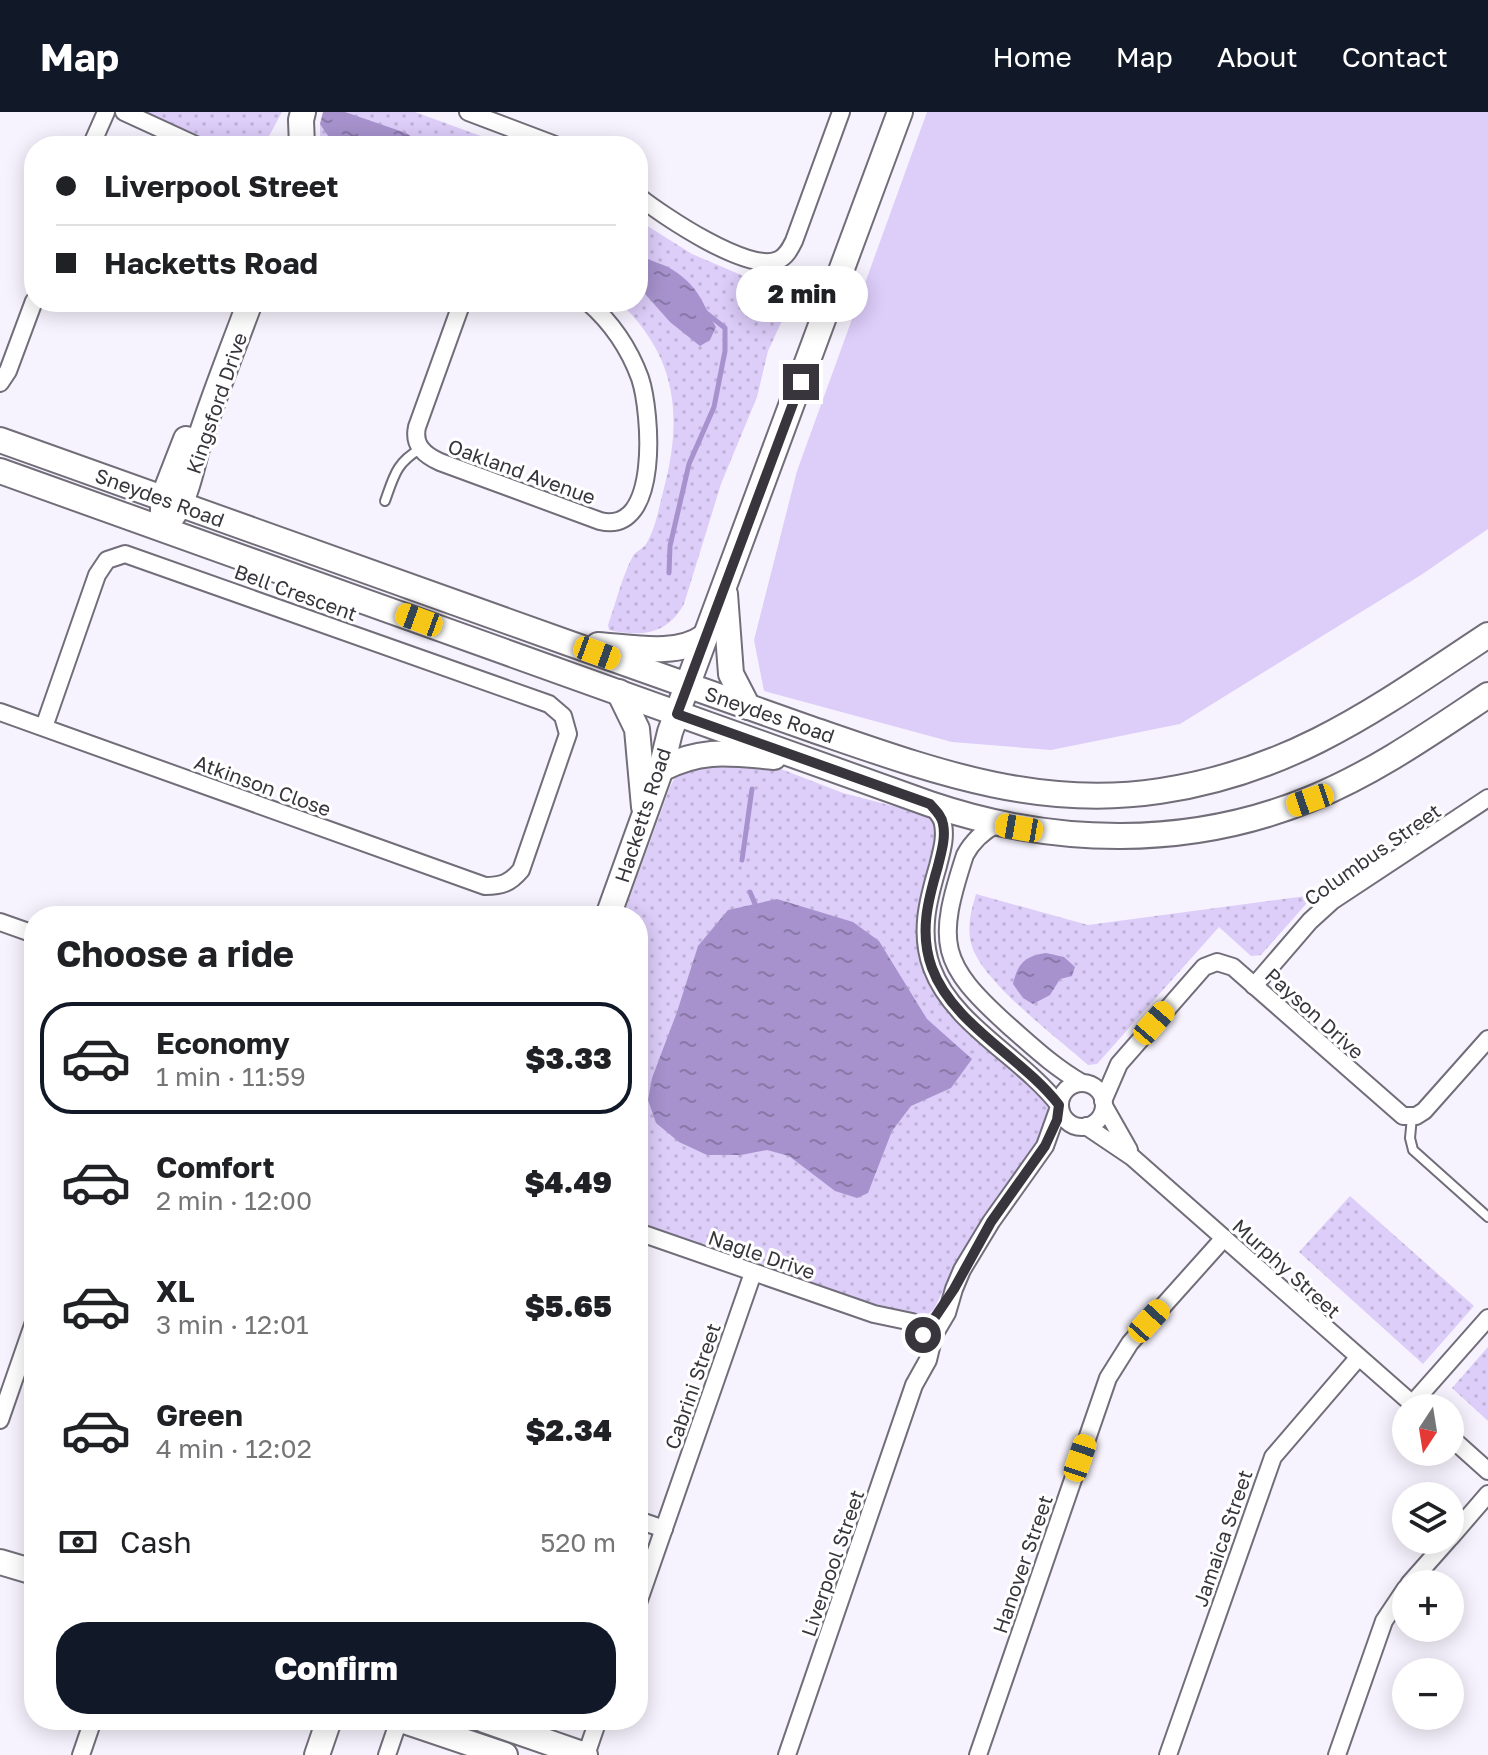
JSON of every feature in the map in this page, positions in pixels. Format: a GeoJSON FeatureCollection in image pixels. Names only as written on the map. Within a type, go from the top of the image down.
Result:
{"type":"FeatureCollection","features":[{"type":"Feature","properties":{"kind":"main road"},"geometry":{"type":"LineString","coordinates":[[687,686],[900,112]]}},
{"type":"Feature","properties":{"kind":"main road"},"geometry":{"type":"LineString","coordinates":[[289,136],[302,116]]}},
{"type":"Feature","properties":{"kind":"main road","name":"Kingsford Drive"},"geometry":{"type":"LineString","coordinates":[[172,501],[233,312]]}},
{"type":"Feature","properties":{"kind":"main road","name":"Kingsford Drive"},"geometry":{"type":"LineString","coordinates":[[172,501],[199,443],[246,312]]}},
{"type":"Feature","properties":{"kind":"main road","name":"Sneydes Road"},"geometry":{"type":"LineString","coordinates":[[0,440],[748,707],[977,783],[1036,792],[1098,795],[1159,791],[1225,778],[1279,760],[1337,733],[1488,635]]}},
{"type":"Feature","properties":{"kind":"main road","name":"Sneydes Road"},"geometry":{"type":"LineString","coordinates":[[0,471],[930,804],[997,824],[1050,833],[1110,837],[1191,831],[1270,814],[1342,785],[1397,755],[1488,695]]}},
{"type":"Feature","properties":{"kind":"main road"},"geometry":{"type":"LineString","coordinates":[[163,529],[172,501]]}},
{"type":"Feature","properties":{"kind":"main road"},"geometry":{"type":"LineString","coordinates":[[724,583],[731,674],[748,707]]}},
{"type":"Feature","properties":{"kind":"main road"},"geometry":{"type":"LineString","coordinates":[[568,643],[673,648],[693,645],[704,637]]}},
{"type":"Feature","properties":{"kind":"main road","name":"Hacketts Road"},"geometry":{"type":"LineString","coordinates":[[611,906],[687,686]]}},
{"type":"Feature","properties":{"kind":"main road"},"geometry":{"type":"LineString","coordinates":[[619,692],[637,729],[644,813]]}},
{"type":"Feature","properties":{"kind":"main road"},"geometry":{"type":"LineString","coordinates":[[661,769],[683,757],[700,753],[812,760]]}},
{"type":"Feature","properties":{"kind":"main road"},"geometry":{"type":"LineString","coordinates":[[3,1560],[24,1568]]}},
{"type":"Feature","properties":{"kind":"main road"},"geometry":{"type":"LineString","coordinates":[[317,1755],[326,1730]]}},
{"type":"Feature","properties":{"kind":"main road"},"geometry":{"type":"LineString","coordinates":[[430,1730],[505,1755]]}},
{"type":"Feature","properties":{"kind":"main road"},"geometry":{"type":"LineString","coordinates":[[513,1730],[585,1755]]}},
{"type":"Feature","properties":{"kind":"street"},"geometry":{"type":"LineString","coordinates":[[95,136],[106,112]]}},
{"type":"Feature","properties":{"kind":"street"},"geometry":{"type":"LineString","coordinates":[[124,112],[176,136]]}},
{"type":"Feature","properties":{"kind":"street"},"geometry":{"type":"LineString","coordinates":[[468,112],[532,136]]}},
{"type":"Feature","properties":{"kind":"street"},"geometry":{"type":"LineString","coordinates":[[648,203],[677,225],[714,245],[754,260],[776,262],[794,241],[841,112]]}},
{"type":"Feature","properties":{"kind":"street"},"geometry":{"type":"LineString","coordinates":[[0,383],[8,371],[30,312]]}},
{"type":"Feature","properties":{"kind":"street","name":"Oakland Avenue"},"geometry":{"type":"LineString","coordinates":[[458,312],[417,427],[416,438],[420,449],[440,462],[600,521],[614,523],[629,516],[640,494],[649,452],[649,424],[640,379],[626,349],[609,322],[598,312]]}},
{"type":"Feature","properties":{"kind":"street","name":"Bell Crescent"},"geometry":{"type":"LineString","coordinates":[[44,727],[99,571],[107,560],[119,555],[140,558],[555,707],[566,722],[566,740],[521,870],[513,879]]}},
{"type":"Feature","properties":{"kind":"street","name":"Atkinson Close"},"geometry":{"type":"LineString","coordinates":[[0,712],[485,886],[501,886],[513,879]]}},
{"type":"Feature","properties":{"kind":"street","name":"Columbus Street"},"geometry":{"type":"LineString","coordinates":[[1254,986],[1310,921],[1332,901],[1488,798]]}},
{"type":"Feature","properties":{"kind":"street"},"geometry":{"type":"LineString","coordinates":[[930,804],[941,818],[944,839],[925,919],[927,950],[933,971],[944,994],[958,1010],[1039,1081],[1068,1122],[1083,1127],[1096,1121],[1104,1104],[1097,1089],[1059,1070],[977,998],[962,979],[952,958],[947,937],[948,915],[965,855],[970,846],[997,824]]}},
{"type":"Feature","properties":{"kind":"street"},"geometry":{"type":"LineString","coordinates":[[0,922],[24,930]]}},
{"type":"Feature","properties":{"kind":"street","name":"Payson Drive"},"geometry":{"type":"LineString","coordinates":[[1086,1083],[1119,1064],[1208,965],[1228,963],[1394,1109],[1403,1116],[1412,1117]]}},
{"type":"Feature","properties":{"kind":"street"},"geometry":{"type":"LineString","coordinates":[[1412,1117],[1424,1111],[1488,1039]]}},
{"type":"Feature","properties":{"kind":"street","name":"Payson Drive"},"geometry":{"type":"LineString","coordinates":[[1104,1104],[1119,1064]]}},
{"type":"Feature","properties":{"kind":"street"},"geometry":{"type":"LineString","coordinates":[[1059,1106],[1066,1089],[1086,1083]]}},
{"type":"Feature","properties":{"kind":"street","name":"Murphy Street"},"geometry":{"type":"LineString","coordinates":[[1104,1104],[1132,1157]]}},
{"type":"Feature","properties":{"kind":"street","name":"Liverpool Street"},"geometry":{"type":"LineString","coordinates":[[787,1755],[914,1385],[928,1360],[928,1333],[947,1313],[954,1289],[991,1222],[1045,1146],[1059,1106]]}},
{"type":"Feature","properties":{"kind":"street","name":"Liverpool Street"},"geometry":{"type":"LineString","coordinates":[[1045,1146],[1068,1130],[1083,1127]]}},
{"type":"Feature","properties":{"kind":"street","name":"Murphy Street"},"geometry":{"type":"LineString","coordinates":[[1083,1127],[1132,1157],[1400,1394]]}},
{"type":"Feature","properties":{"kind":"street","name":"Nagle Drive"},"geometry":{"type":"LineString","coordinates":[[648,1236],[874,1314],[895,1317],[928,1333]]}},
{"type":"Feature","properties":{"kind":"street","name":"Hanover Street"},"geometry":{"type":"LineString","coordinates":[[978,1755],[1108,1378],[1130,1343],[1224,1238]]}},
{"type":"Feature","properties":{"kind":"street","name":"Cabrini Street"},"geometry":{"type":"LineString","coordinates":[[648,1575],[753,1273]]}},
{"type":"Feature","properties":{"kind":"street"},"geometry":{"type":"LineString","coordinates":[[1424,1394],[1488,1318]]}},
{"type":"Feature","properties":{"kind":"street","name":"Jamaica Street"},"geometry":{"type":"LineString","coordinates":[[1168,1755],[1273,1457],[1358,1358]]}},
{"type":"Feature","properties":{"kind":"street"},"geometry":{"type":"LineString","coordinates":[[0,1420],[24,1367]]}},
{"type":"Feature","properties":{"kind":"street"},"geometry":{"type":"LineString","coordinates":[[1464,1450],[1488,1471]]}},
{"type":"Feature","properties":{"kind":"street"},"geometry":{"type":"LineString","coordinates":[[1464,1522],[1488,1494]]}},
{"type":"Feature","properties":{"kind":"street"},"geometry":{"type":"LineString","coordinates":[[648,1523],[664,1529]]}},
{"type":"Feature","properties":{"kind":"street"},"geometry":{"type":"LineString","coordinates":[[1422,1570],[1436,1554]]}},
{"type":"Feature","properties":{"kind":"street"},"geometry":{"type":"LineString","coordinates":[[1337,1755],[1384,1621],[1392,1609]]}},
{"type":"Feature","properties":{"kind":"street"},"geometry":{"type":"LineString","coordinates":[[81,1755],[90,1730]]}},
{"type":"Feature","properties":{"kind":"street"},"geometry":{"type":"LineString","coordinates":[[387,1755],[396,1730]]}},
{"type":"Feature","properties":{"kind":"street"},"geometry":{"type":"LineString","coordinates":[[585,1755],[594,1730]]}},
{"type":"Feature","properties":{"kind":"lane","name":"Oakland Avenue"},"geometry":{"type":"LineString","coordinates":[[385,501],[403,459],[420,449]]}},
{"type":"Feature","properties":{"kind":"lane"},"geometry":{"type":"LineString","coordinates":[[1412,1117],[1410,1138],[1413,1150],[1488,1217]]}},
{"type":"Feature","properties":{"kind":"shaded area"},"geometry":{"type":"Polygon","coordinates":[[[143,112],[282,112],[269,136],[200,136],[143,112]]]}},
{"type":"Feature","properties":{"kind":"shaded area"},"geometry":{"type":"Polygon","coordinates":[[[324,112],[415,112],[481,136],[320,136],[324,112]]]}},
{"type":"Feature","properties":{"kind":"shaded area"},"geometry":{"type":"Polygon","coordinates":[[[927,112],[1488,112],[1488,529],[1421,575],[1180,724],[1051,750],[952,742],[764,691],[754,640],[797,471],[927,112]]]}},
{"type":"Feature","properties":{"kind":"shaded area"},"geometry":{"type":"Polygon","coordinates":[[[648,226],[692,254],[793,297],[768,351],[757,397],[721,484],[684,604],[661,628],[632,633],[609,630],[608,625],[629,564],[634,554],[646,544],[654,526],[673,439],[671,390],[654,344],[629,312],[648,312],[648,226]]]}},
{"type":"Feature","properties":{"kind":"shaded area"},"geometry":{"type":"Polygon","coordinates":[[[689,763],[768,764],[843,793],[928,817],[937,825],[927,969],[1043,1092],[1053,1108],[1047,1130],[997,1196],[957,1262],[934,1309],[926,1316],[910,1317],[648,1226],[648,906],[627,906],[675,777],[689,763]]]}},
{"type":"Feature","properties":{"kind":"shaded area"},"geometry":{"type":"Polygon","coordinates":[[[976,894],[1088,925],[1314,895],[1261,955],[1251,956],[1219,927],[1097,1064],[1088,1065],[1004,991],[977,958],[969,931],[976,894]]]}},
{"type":"Feature","properties":{"kind":"shaded area"},"geometry":{"type":"Polygon","coordinates":[[[1350,1196],[1474,1306],[1423,1364],[1299,1252],[1350,1196]]]}},
{"type":"Feature","properties":{"kind":"shaded area"},"geometry":{"type":"Polygon","coordinates":[[[1488,1347],[1488,1421],[1464,1399],[1464,1394],[1459,1394],[1452,1388],[1488,1347]]]}},
{"type":"Feature","properties":{"kind":"water"},"geometry":{"type":"Polygon","coordinates":[[[323,112],[345,112],[411,136],[328,136],[320,124],[323,112]]]}},
{"type":"Feature","properties":{"kind":"water"},"geometry":{"type":"Polygon","coordinates":[[[648,258],[673,270],[695,289],[716,327],[710,340],[700,346],[670,322],[648,297],[648,258]]]}},
{"type":"Feature","properties":{"kind":"water"},"geometry":{"type":"Polygon","coordinates":[[[777,899],[853,922],[879,941],[927,1019],[972,1059],[951,1088],[911,1106],[892,1131],[868,1193],[857,1198],[835,1191],[789,1156],[767,1150],[741,1155],[707,1155],[679,1142],[656,1123],[648,1100],[652,1078],[698,946],[728,910],[777,899]]]}},
{"type":"Feature","properties":{"kind":"water"},"geometry":{"type":"Polygon","coordinates":[[[1046,953],[1064,957],[1075,967],[1072,976],[1060,979],[1050,995],[1033,1004],[1023,998],[1013,984],[1024,962],[1046,953]]]}},
{"type":"Feature","properties":{"kind":"waterway"},"geometry":{"type":"LineString","coordinates":[[669,573],[670,546],[689,464],[714,407],[725,351],[725,328],[705,312]]}},
{"type":"Feature","properties":{"kind":"waterway"},"geometry":{"type":"LineString","coordinates":[[742,860],[752,789]]}},
{"type":"Feature","properties":{"kind":"waterway"},"geometry":{"type":"LineString","coordinates":[[750,892],[755,904]]}},
{"type":"Feature","properties":{"kind":"route"},"geometry":{"type":"LineString","coordinates":[[801,382],[677,714],[930,804],[944,825],[943,848],[925,919],[927,950],[933,971],[944,994],[958,1010],[1039,1081],[1059,1105],[1057,1120],[1045,1146],[991,1222],[954,1289],[923,1335]]}}]}
